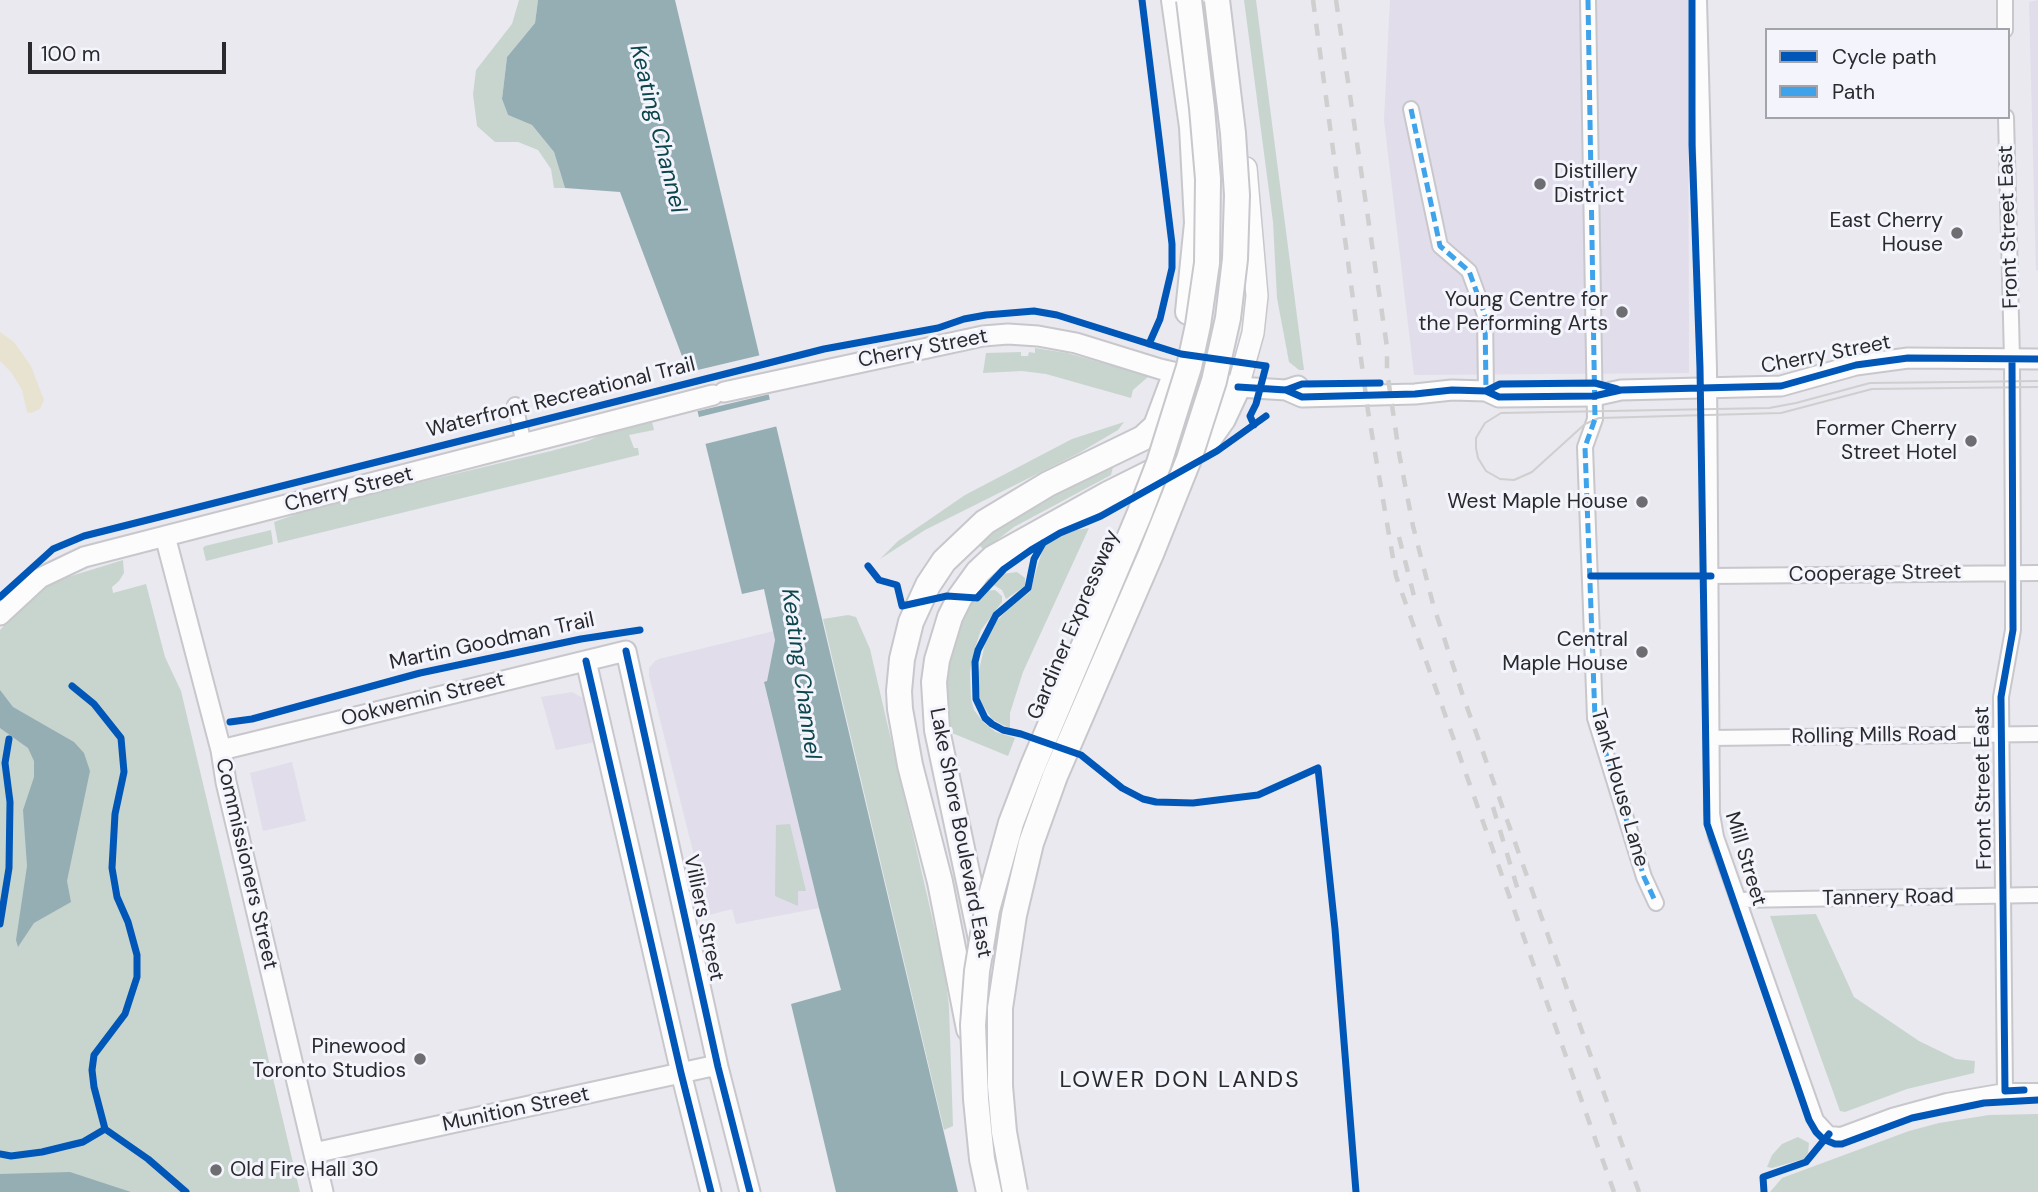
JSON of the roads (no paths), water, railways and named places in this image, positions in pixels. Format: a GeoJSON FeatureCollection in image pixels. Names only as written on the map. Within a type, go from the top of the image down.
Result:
{"type":"FeatureCollection","features":[{"type":"Feature","properties":{"kind":"highway","name":"Lake Shore Boulevard East"},"geometry":{"type":"LineString","coordinates":[[990,1192],[976,1119],[971,1039],[940,882],[908,753],[899,691],[906,640],[918,603],[928,585],[952,551],[985,522],[1048,484],[1143,438],[1156,426],[1175,373],[1191,293],[1197,223],[1192,127],[1174,0]]}},
{"type":"Feature","properties":{"kind":"highway","name":"Gardiner Expressway"},"geometry":{"type":"LineString","coordinates":[[990,1192],[982,1159],[975,1099],[973,1025],[977,971],[987,910],[1007,836],[1032,768],[1159,463],[1189,367],[1198,326],[1207,262],[1208,179],[1189,0]]}},
{"type":"Feature","properties":{"kind":"highway","name":"Gardiner Expressway"},"geometry":{"type":"LineString","coordinates":[[1015,1192],[1004,1132],[1000,1086],[1000,1009],[1014,915],[1031,843],[1055,776],[1189,459],[1214,381],[1228,318],[1235,259],[1237,195],[1233,132],[1216,0]]}},
{"type":"Feature","properties":{"kind":"highway","name":"Lake Shore Boulevard East"},"geometry":{"type":"LineString","coordinates":[[1026,1192],[980,934],[942,756],[935,705],[937,660],[942,639],[957,603],[978,572],[993,558],[1105,495],[1204,446],[1223,419],[1238,387]]}},
{"type":"Feature","properties":{"kind":"highway"},"geometry":{"type":"LineString","coordinates":[[927,831],[942,756]]}},
{"type":"Feature","properties":{"kind":"main road","name":"Lake Shore Boulevard East"},"geometry":{"type":"LineString","coordinates":[[1216,0],[1234,80],[1250,197],[1257,275],[1257,315],[1238,387]]}},
{"type":"Feature","properties":{"kind":"street","name":"Tank House Lane"},"geometry":{"type":"LineString","coordinates":[[1588,0],[1595,419],[1585,447],[1595,718],[1644,877],[1656,904]]}},
{"type":"Feature","properties":{"kind":"street","name":"Mill Street"},"geometry":{"type":"LineString","coordinates":[[1699,0],[1712,576],[1713,824],[1816,1120],[1829,1134],[1841,1135],[1892,1116],[1947,1101],[2005,1091]]}},
{"type":"Feature","properties":{"kind":"street"},"geometry":{"type":"LineString","coordinates":[[2005,0],[2006,28]]}},
{"type":"Feature","properties":{"kind":"street"},"geometry":{"type":"LineString","coordinates":[[1411,109],[1440,246],[1469,271],[1485,315],[1486,391]]}},
{"type":"Feature","properties":{"kind":"street","name":"Front Street East"},"geometry":{"type":"LineString","coordinates":[[2005,1091],[2001,734],[2002,685],[2012,630],[2013,574],[2012,359],[2006,119]]}},
{"type":"Feature","properties":{"kind":"street","name":"Cherry Street"},"geometry":{"type":"LineString","coordinates":[[0,615],[40,578],[97,553],[719,393],[983,336],[1038,336],[1076,343],[1175,373],[1238,387],[1286,390],[1302,384],[1413,383],[1452,390],[1486,391],[1500,384],[1621,390],[1781,386],[1856,365],[1889,359],[2038,359]]}},
{"type":"Feature","properties":{"kind":"street"},"geometry":{"type":"LineString","coordinates":[[515,405],[524,444]]}},
{"type":"Feature","properties":{"kind":"street","name":"Commissioners Street"},"geometry":{"type":"LineString","coordinates":[[165,536],[221,750],[323,1192]]}},
{"type":"Feature","properties":{"kind":"street","name":"Cooperage Street"},"geometry":{"type":"LineString","coordinates":[[1712,576],[2038,573]]}},
{"type":"Feature","properties":{"kind":"street","name":"Ookwemin Street"},"geometry":{"type":"LineString","coordinates":[[221,750],[626,651]]}},
{"type":"Feature","properties":{"kind":"street","name":"Villiers Street"},"geometry":{"type":"LineString","coordinates":[[626,651],[718,1068],[750,1192]]}},
{"type":"Feature","properties":{"kind":"street"},"geometry":{"type":"LineString","coordinates":[[586,661],[711,1192]]}},
{"type":"Feature","properties":{"kind":"street","name":"Rolling Mills Road"},"geometry":{"type":"LineString","coordinates":[[1711,738],[2038,734]]}},
{"type":"Feature","properties":{"kind":"street","name":"Tannery Road"},"geometry":{"type":"LineString","coordinates":[[1738,900],[2038,895]]}},
{"type":"Feature","properties":{"kind":"street","name":"Munition Street"},"geometry":{"type":"LineString","coordinates":[[314,1153],[708,1067],[718,1068]]}},
{"type":"Feature","properties":{"kind":"street"},"geometry":{"type":"LineString","coordinates":[[2005,1091],[2038,1091]]}},
{"type":"Feature","properties":{"kind":"water","name":"Keating Channel"},"geometry":{"type":"Polygon","coordinates":[[[538,0],[675,0],[958,1192],[836,1192],[791,1004],[841,990],[764,682],[767,681],[775,640],[764,589],[742,594],[688,372],[620,192],[565,188],[554,152],[532,125],[508,115],[502,99],[507,57],[535,23],[538,0]]]}},
{"type":"Feature","properties":{"kind":"water"},"geometry":{"type":"Polygon","coordinates":[[[0,690],[13,707],[74,742],[84,753],[90,771],[67,881],[71,902],[34,923],[18,947],[16,940],[27,866],[23,810],[34,777],[34,761],[28,748],[0,728],[0,690]]]}},
{"type":"Feature","properties":{"kind":"water"},"geometry":{"type":"Polygon","coordinates":[[[70,1172],[131,1192],[0,1192],[0,1174],[70,1172]]]}},
{"type":"Feature","properties":{"kind":"tram line"},"geometry":{"type":"LineString","coordinates":[[2038,381],[1870,383],[1769,408],[1501,413],[1485,423],[1476,438],[1476,448],[1478,458],[1486,471],[1500,479],[1514,480],[1532,472],[1585,424],[1599,418],[1781,413],[1872,389],[2038,387]]}},
{"type":"Feature","properties":{"kind":"railway"},"geometry":{"type":"LineString","coordinates":[[1313,0],[1368,411],[1396,576],[1614,1192]]}},
{"type":"Feature","properties":{"kind":"railway"},"geometry":{"type":"LineString","coordinates":[[1336,0],[1387,347],[1387,371],[1399,453],[1413,526],[1433,604],[1462,693],[1639,1192]]}},
{"type":"Feature","properties":{"kind":"railway"},"geometry":{"type":"LineString","coordinates":[[1399,537],[1416,604]]}},
{"type":"Feature","properties":{"kind":"railway"},"geometry":{"type":"LineString","coordinates":[[1493,807],[1520,897]]}},
{"type":"Feature","properties":{"kind":"place","name":"Distillery District"},"geometry":{"type":"Point","coordinates":[1540,184]}},
{"type":"Feature","properties":{"kind":"place","name":"East Cherry House"},"geometry":{"type":"Point","coordinates":[1957,233]}},
{"type":"Feature","properties":{"kind":"place","name":"Young Centre for the Performing Arts"},"geometry":{"type":"Point","coordinates":[1622,312]}},
{"type":"Feature","properties":{"kind":"place","name":"Former Cherry Street Hotel"},"geometry":{"type":"Point","coordinates":[1971,441]}},
{"type":"Feature","properties":{"kind":"place","name":"West Maple House"},"geometry":{"type":"Point","coordinates":[1642,502]}},
{"type":"Feature","properties":{"kind":"place","name":"Central Maple House"},"geometry":{"type":"Point","coordinates":[1642,652]}},
{"type":"Feature","properties":{"kind":"place","name":"Pinewood Toronto Studios"},"geometry":{"type":"Point","coordinates":[420,1059]}},
{"type":"Feature","properties":{"kind":"place","name":"Old Fire Hall 30"},"geometry":{"type":"Point","coordinates":[216,1170]}},
{"type":"Feature","properties":{"kind":"district","name":"LOWER DON LANDS"},"geometry":{"type":"Point","coordinates":[1180,1081]}}]}
